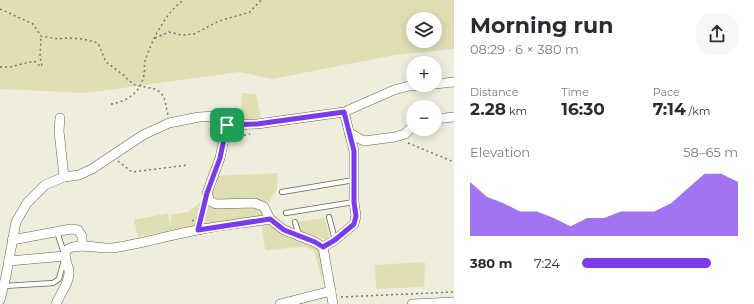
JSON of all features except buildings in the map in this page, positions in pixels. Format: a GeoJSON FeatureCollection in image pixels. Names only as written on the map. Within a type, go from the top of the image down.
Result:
{"type":"FeatureCollection","features":[{"type":"Feature","properties":{"kind":"street"},"geometry":{"type":"LineString","coordinates":[[442,83],[454,82]]}},
{"type":"Feature","properties":{"kind":"street"},"geometry":{"type":"LineString","coordinates":[[227,125],[257,124],[344,112],[394,90],[406,87]]}},
{"type":"Feature","properties":{"kind":"street"},"geometry":{"type":"LineString","coordinates":[[323,247],[335,240],[354,224],[356,216],[354,202],[354,151],[344,112]]}},
{"type":"Feature","properties":{"kind":"street"},"geometry":{"type":"LineString","coordinates":[[0,300],[16,222],[27,203],[44,185],[64,177],[79,175],[92,169],[144,135],[169,122],[217,116],[223,119],[227,125],[220,158],[207,193],[210,201],[216,204],[242,202],[255,203],[264,207],[270,219],[284,230],[323,247]]}},
{"type":"Feature","properties":{"kind":"street"},"geometry":{"type":"LineString","coordinates":[[442,118],[454,117]]}},
{"type":"Feature","properties":{"kind":"street"},"geometry":{"type":"LineString","coordinates":[[60,118],[59,131],[64,177]]}},
{"type":"Feature","properties":{"kind":"street"},"geometry":{"type":"LineString","coordinates":[[349,134],[364,141],[395,137],[406,133]]}},
{"type":"Feature","properties":{"kind":"street"},"geometry":{"type":"LineString","coordinates":[[354,151],[364,141]]}},
{"type":"Feature","properties":{"kind":"street"},"geometry":{"type":"LineString","coordinates":[[56,304],[68,280],[69,271],[65,256],[67,250],[72,247],[82,246],[109,248],[138,244],[198,230],[270,219]]}},
{"type":"Feature","properties":{"kind":"street"},"geometry":{"type":"LineString","coordinates":[[12,240],[71,229],[78,230],[82,236],[82,246]]}},
{"type":"Feature","properties":{"kind":"street"},"geometry":{"type":"LineString","coordinates":[[280,304],[332,298],[323,247]]}},
{"type":"Feature","properties":{"kind":"street"},"geometry":{"type":"LineString","coordinates":[[9,261],[65,256]]}},
{"type":"Feature","properties":{"kind":"street"},"geometry":{"type":"LineString","coordinates":[[412,304],[454,302]]}},
{"type":"Feature","properties":{"kind":"lane"},"geometry":{"type":"LineString","coordinates":[[282,192],[354,180]]}},
{"type":"Feature","properties":{"kind":"lane"},"geometry":{"type":"LineString","coordinates":[[286,213],[354,202]]}},
{"type":"Feature","properties":{"kind":"lane"},"geometry":{"type":"LineString","coordinates":[[329,217],[335,240]]}},
{"type":"Feature","properties":{"kind":"lane"},"geometry":{"type":"LineString","coordinates":[[295,222],[299,236]]}},
{"type":"Feature","properties":{"kind":"lane"},"geometry":{"type":"LineString","coordinates":[[4,286],[53,284],[59,279],[65,256],[57,232]]}},
{"type":"Feature","properties":{"kind":"path"},"geometry":{"type":"LineString","coordinates":[[111,104],[125,100],[133,95],[140,86],[144,75],[145,62],[154,38],[166,18],[178,3],[184,0]]}},
{"type":"Feature","properties":{"kind":"path"},"geometry":{"type":"LineString","coordinates":[[154,38],[169,32],[182,35],[194,34],[219,21],[250,12],[261,0]]}},
{"type":"Feature","properties":{"kind":"path"},"geometry":{"type":"LineString","coordinates":[[0,9],[33,24],[41,36],[40,57],[42,66],[34,61],[10,67],[0,67]]}},
{"type":"Feature","properties":{"kind":"path"},"geometry":{"type":"LineString","coordinates":[[41,36],[58,39],[75,38],[98,43],[106,62],[135,85],[155,88],[160,92],[164,97],[169,122]]}},
{"type":"Feature","properties":{"kind":"path"},"geometry":{"type":"LineString","coordinates":[[395,137],[422,150],[454,162]]}},
{"type":"Feature","properties":{"kind":"path"},"geometry":{"type":"LineString","coordinates":[[112,157],[132,172],[188,165]]}},
{"type":"Feature","properties":{"kind":"path"},"geometry":{"type":"LineString","coordinates":[[198,230],[207,193]]}},
{"type":"Feature","properties":{"kind":"path"},"geometry":{"type":"LineString","coordinates":[[332,298],[336,296],[351,298],[454,292]]}},
{"type":"Feature","properties":{"kind":"green space"},"geometry":{"type":"Polygon","coordinates":[[[0,0],[454,0],[454,49],[395,55],[272,79],[239,72],[86,93],[0,89],[0,0]]]}},
{"type":"Feature","properties":{"kind":"green space"},"geometry":{"type":"Polygon","coordinates":[[[242,93],[256,94],[261,117],[249,122],[232,116],[241,107],[242,93]]]}},
{"type":"Feature","properties":{"kind":"green space"},"geometry":{"type":"Polygon","coordinates":[[[278,173],[277,189],[269,202],[218,199],[210,192],[216,176],[278,173]]]}},
{"type":"Feature","properties":{"kind":"green space"},"geometry":{"type":"Polygon","coordinates":[[[201,202],[259,207],[264,216],[172,232],[171,230],[138,237],[134,220],[168,213],[171,226],[171,215],[188,212],[201,202]]]}},
{"type":"Feature","properties":{"kind":"green space"},"geometry":{"type":"Polygon","coordinates":[[[325,218],[329,236],[327,239],[303,233],[297,222],[325,218]]]}},
{"type":"Feature","properties":{"kind":"green space"},"geometry":{"type":"Polygon","coordinates":[[[262,224],[268,224],[318,248],[322,260],[323,276],[321,277],[315,254],[310,249],[299,247],[265,250],[262,224]]]}},
{"type":"Feature","properties":{"kind":"green space"},"geometry":{"type":"Polygon","coordinates":[[[425,262],[424,287],[376,289],[375,265],[425,262]]]}},
{"type":"Feature","properties":{"kind":"route"},"geometry":{"type":"LineString","coordinates":[[344,112],[354,151],[354,202],[356,216],[354,224],[335,240],[323,247],[315,242],[284,230],[270,219],[198,230],[210,183],[220,158],[227,125],[257,124],[344,112]]}}]}
